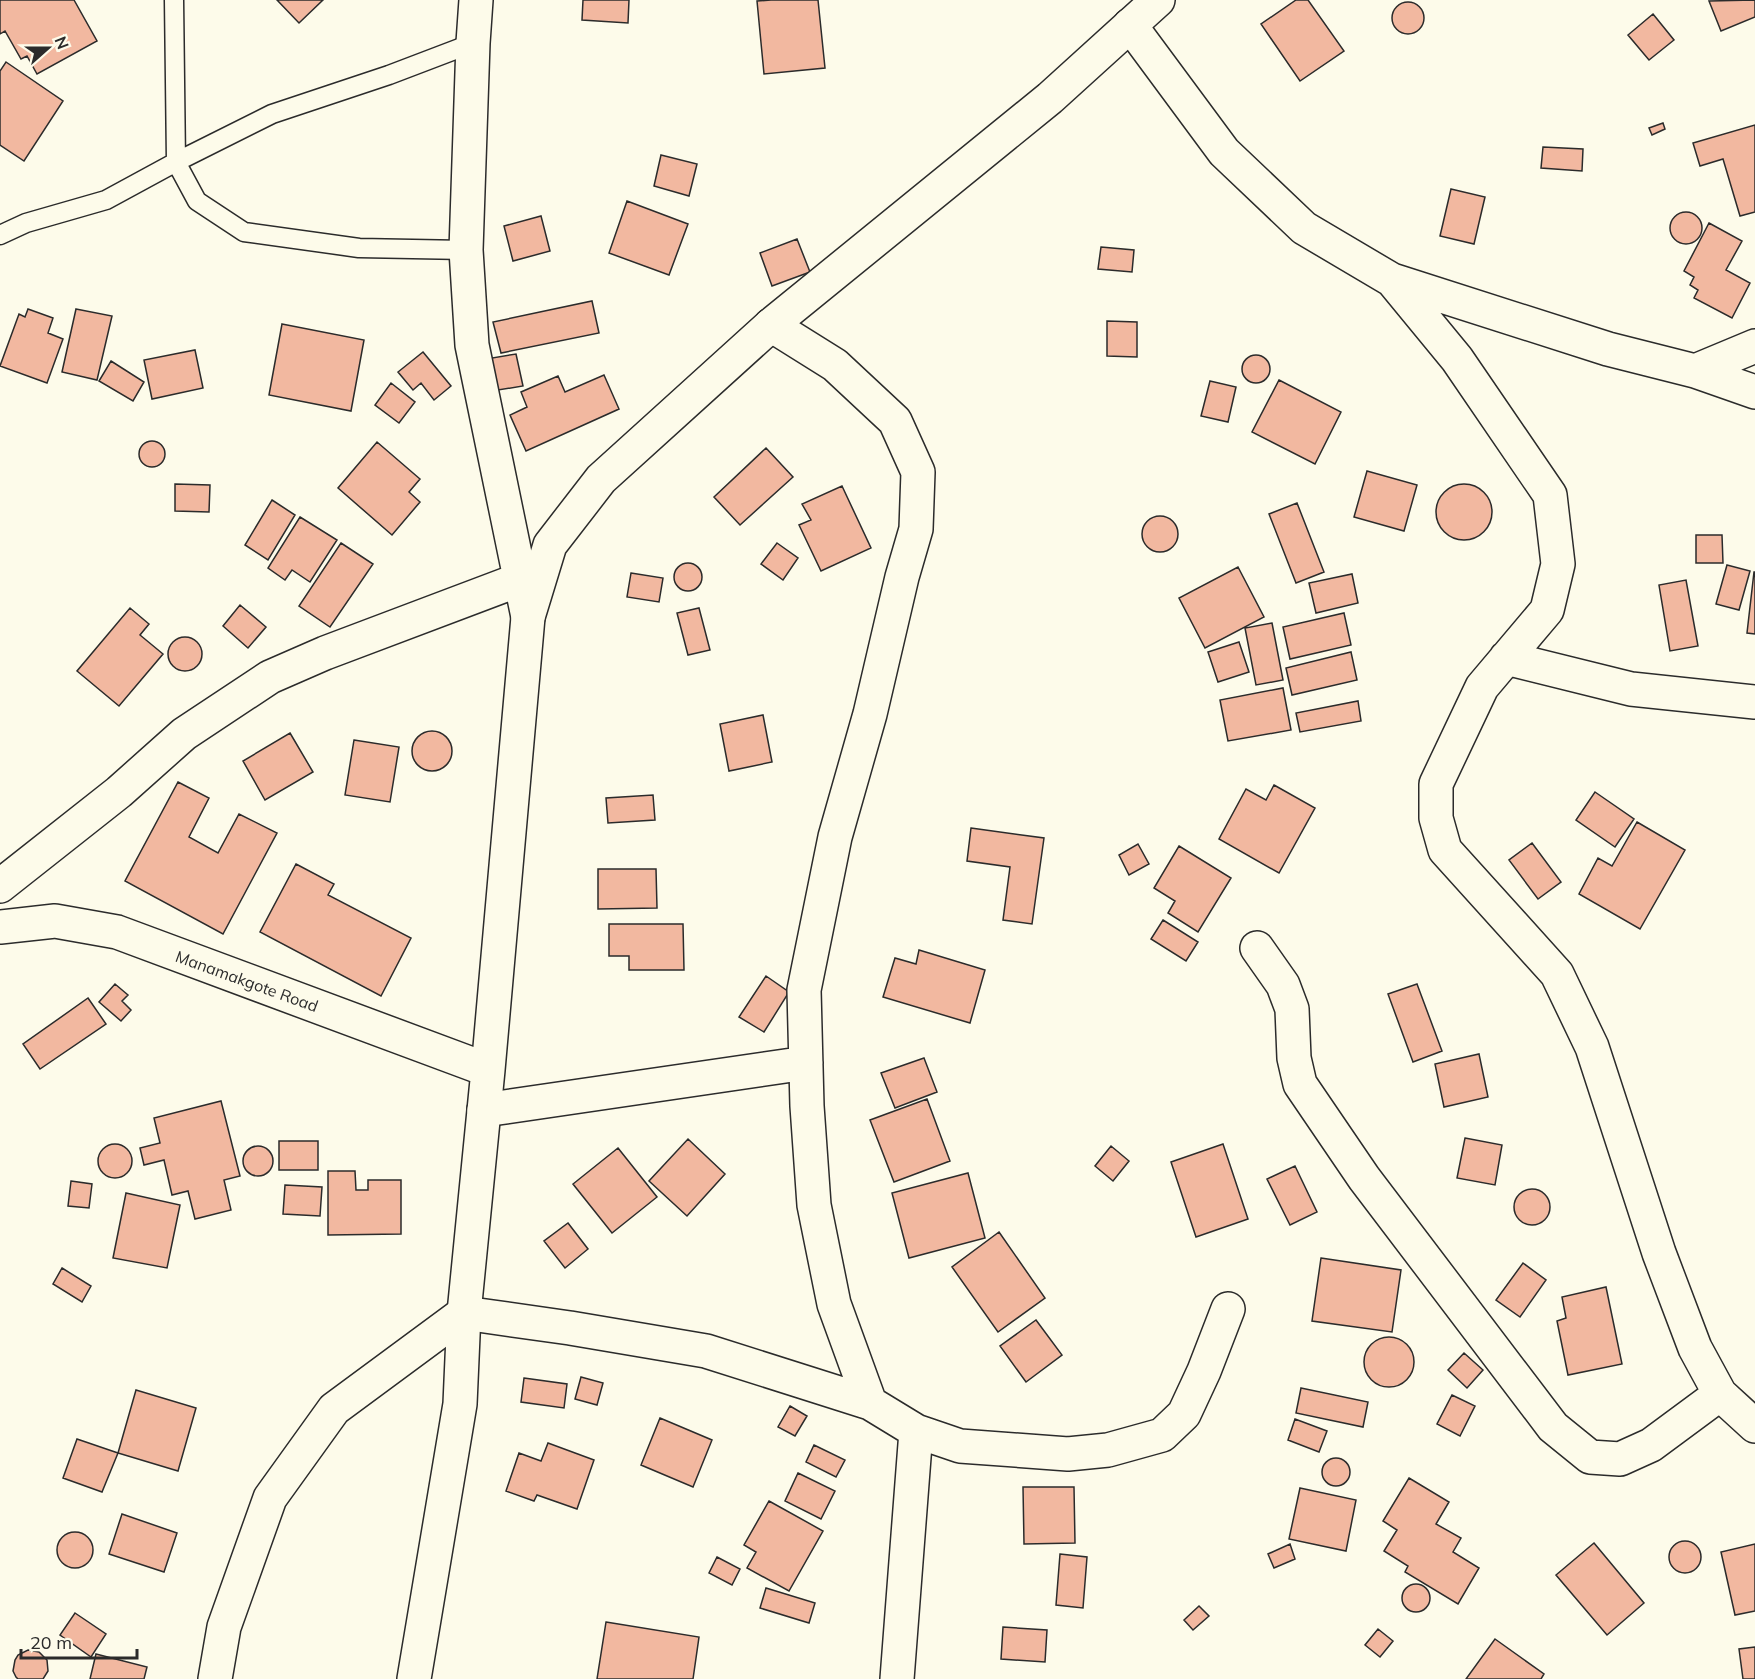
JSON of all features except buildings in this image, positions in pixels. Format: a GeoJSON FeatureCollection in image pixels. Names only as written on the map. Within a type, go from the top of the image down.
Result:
{"type":"FeatureCollection","features":[{"type":"Feature","properties":{"kind":"street"},"geometry":{"type":"LineString","coordinates":[[476,0],[466,250],[472,345],[528,617]]}},
{"type":"Feature","properties":{"kind":"street"},"geometry":{"type":"LineString","coordinates":[[414,1679],[460,1404],[464,1313],[528,617],[549,546],[601,479],[771,325],[1050,98],[1158,0]]}},
{"type":"Feature","properties":{"kind":"street"},"geometry":{"type":"LineString","coordinates":[[1130,25],[1224,152],[1304,228],[1392,280],[1608,349],[1695,371],[1755,392]]}},
{"type":"Feature","properties":{"kind":"street"},"geometry":{"type":"LineString","coordinates":[[1392,280],[1457,359],[1550,495],[1558,564],[1546,610],[1482,687],[1436,784],[1436,818],[1445,850],[1557,974],[1592,1047],[1659,1253],[1695,1348],[1720,1394],[1755,1426]]}},
{"type":"Feature","properties":{"kind":"street"},"geometry":{"type":"LineString","coordinates":[[771,325],[835,365],[896,421],[918,472],[916,529],[902,576],[870,714],[835,837],[804,990],[807,1106],[814,1205],[834,1304],[870,1403]]}},
{"type":"Feature","properties":{"kind":"street"},"geometry":{"type":"LineString","coordinates":[[1695,371],[1755,346]]}},
{"type":"Feature","properties":{"kind":"street"},"geometry":{"type":"LineString","coordinates":[[0,886],[119,792],[184,734],[270,677],[325,652],[520,579]]}},
{"type":"Feature","properties":{"kind":"street"},"geometry":{"type":"LineString","coordinates":[[1506,658],[1631,689],[1755,702]]}},
{"type":"Feature","properties":{"kind":"street","name":"Manamakgote Road"},"geometry":{"type":"LineString","coordinates":[[0,927],[55,921],[117,932],[488,1070]]}},
{"type":"Feature","properties":{"kind":"street"},"geometry":{"type":"LineString","coordinates":[[1257,948],[1283,985],[1292,1009],[1294,1058],[1300,1084],[1364,1178],[1553,1428],[1590,1457],[1620,1459],[1651,1445],[1720,1394]]}},
{"type":"Feature","properties":{"kind":"street"},"geometry":{"type":"LineString","coordinates":[[484,1110],[806,1063]]}},
{"type":"Feature","properties":{"kind":"street"},"geometry":{"type":"LineString","coordinates":[[215,1679],[224,1627],[270,1498],[334,1409],[464,1313],[706,1351],[870,1403],[916,1431],[960,1446],[1068,1454],[1108,1450],[1162,1435],[1184,1414],[1204,1371],[1228,1309]]}},
{"type":"Feature","properties":{"kind":"street"},"geometry":{"type":"LineString","coordinates":[[897,1679],[916,1431]]}},
{"type":"Feature","properties":{"kind":"lane"},"geometry":{"type":"LineString","coordinates":[[174,0],[176,162],[196,201],[244,232],[359,248],[466,250]]}},
{"type":"Feature","properties":{"kind":"lane"},"geometry":{"type":"LineString","coordinates":[[0,235],[26,223],[106,200],[272,114],[389,75],[473,43]]}}]}
